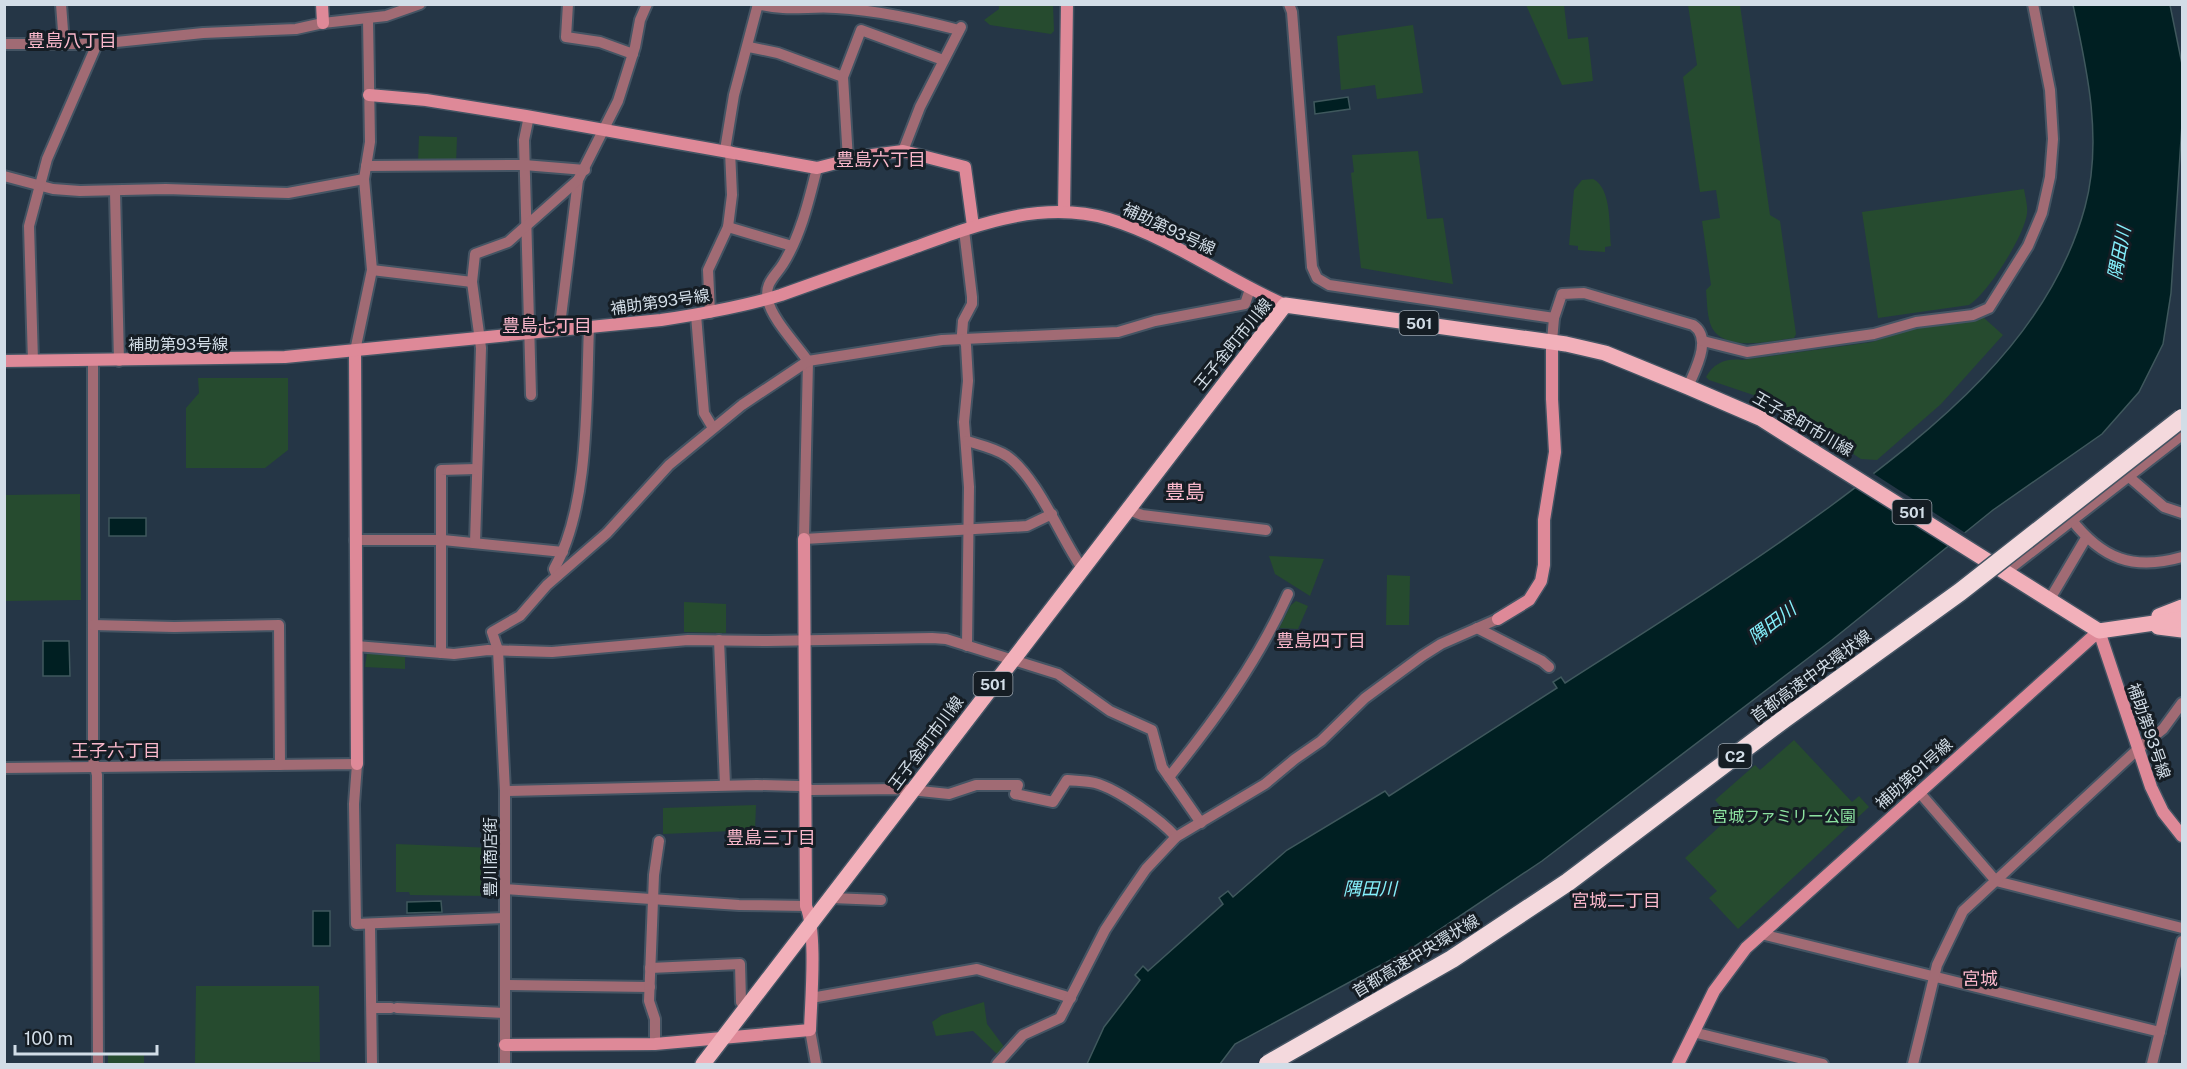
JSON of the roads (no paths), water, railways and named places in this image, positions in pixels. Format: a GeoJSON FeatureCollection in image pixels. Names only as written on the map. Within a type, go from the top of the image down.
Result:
{"type":"FeatureCollection","features":[{"type":"Feature","properties":{"kind":"highway","name":"首都高速中央環状線"},"geometry":{"type":"LineString","coordinates":[[1268,1065],[1452,959],[1568,882],[1784,719],[1960,592],[2182,418]]}},
{"type":"Feature","properties":{"kind":"highway","name":"首都高速中央環状線"},"geometry":{"type":"LineString","coordinates":[[1275,1065],[1454,962],[1570,885],[1786,722],[2007,562],[2182,425]]}},
{"type":"Feature","properties":{"kind":"main road","name":"王子金町市川線"},"geometry":{"type":"LineString","coordinates":[[703,1065],[1285,305],[1552,341],[1605,353],[1760,418],[2007,571],[2099,631]]}},
{"type":"Feature","properties":{"kind":"main road"},"geometry":{"type":"LineString","coordinates":[[2146,624],[2168,612],[2182,608]]}},
{"type":"Feature","properties":{"kind":"main road"},"geometry":{"type":"LineString","coordinates":[[2099,631],[2182,619]]}},
{"type":"Feature","properties":{"kind":"main road"},"geometry":{"type":"LineString","coordinates":[[2146,624],[2182,630]]}},
{"type":"Feature","properties":{"kind":"street"},"geometry":{"type":"LineString","coordinates":[[61,4],[64,44]]}},
{"type":"Feature","properties":{"kind":"street"},"geometry":{"type":"LineString","coordinates":[[322,4],[323,23]]}},
{"type":"Feature","properties":{"kind":"street"},"geometry":{"type":"LineString","coordinates":[[4,44],[97,44],[203,33],[296,29],[323,23],[368,19],[420,4]]}},
{"type":"Feature","properties":{"kind":"street"},"geometry":{"type":"LineString","coordinates":[[568,4],[566,37],[600,42],[633,54]]}},
{"type":"Feature","properties":{"kind":"street"},"geometry":{"type":"LineString","coordinates":[[710,313],[709,264],[728,227],[732,195],[728,151],[734,95],[749,47],[758,4],[783,10],[834,7],[960,29],[920,107],[903,151]]}},
{"type":"Feature","properties":{"kind":"street"},"geometry":{"type":"LineString","coordinates":[[1064,212],[1067,4]]}},
{"type":"Feature","properties":{"kind":"street"},"geometry":{"type":"LineString","coordinates":[[1289,4],[1292,12],[1312,267],[1317,279],[1329,285],[1554,318]]}},
{"type":"Feature","properties":{"kind":"street"},"geometry":{"type":"LineString","coordinates":[[1702,340],[1747,352],[1874,334],[1916,322],[1973,315],[1989,308],[2028,246],[2042,213],[2050,177],[2053,138],[2050,90],[2033,4]]}},
{"type":"Feature","properties":{"kind":"street"},"geometry":{"type":"LineString","coordinates":[[475,543],[481,338],[472,282],[475,254],[508,242],[578,180],[585,170],[601,130],[618,101],[645,5]]}},
{"type":"Feature","properties":{"kind":"street"},"geometry":{"type":"LineString","coordinates":[[368,19],[370,142],[364,178],[372,270],[355,351],[356,924],[504,918]]}},
{"type":"Feature","properties":{"kind":"street"},"geometry":{"type":"LineString","coordinates":[[848,160],[843,77],[861,30],[943,60]]}},
{"type":"Feature","properties":{"kind":"street"},"geometry":{"type":"LineString","coordinates":[[33,361],[28,236],[47,159],[97,44]]}},
{"type":"Feature","properties":{"kind":"street"},"geometry":{"type":"LineString","coordinates":[[749,47],[778,53],[843,77]]}},
{"type":"Feature","properties":{"kind":"street"},"geometry":{"type":"LineString","coordinates":[[369,95],[426,100],[529,116],[817,168],[848,160],[903,151],[965,167],[972,297],[972,304],[963,321],[968,381],[964,422],[967,441],[969,529],[967,646]]}},
{"type":"Feature","properties":{"kind":"street"},"geometry":{"type":"LineString","coordinates":[[529,116],[524,140],[524,165],[531,394]]}},
{"type":"Feature","properties":{"kind":"street"},"geometry":{"type":"LineString","coordinates":[[366,166],[524,165],[585,170]]}},
{"type":"Feature","properties":{"kind":"street"},"geometry":{"type":"LineString","coordinates":[[816,1065],[810,1030],[810,928],[806,906],[804,539],[808,361],[771,310],[767,299],[769,282],[783,264],[801,227],[817,168]]}},
{"type":"Feature","properties":{"kind":"street"},"geometry":{"type":"LineString","coordinates":[[4,176],[53,189],[115,192],[166,189],[288,193],[364,178]]}},
{"type":"Feature","properties":{"kind":"street"},"geometry":{"type":"LineString","coordinates":[[562,330],[561,317],[578,180]]}},
{"type":"Feature","properties":{"kind":"street"},"geometry":{"type":"LineString","coordinates":[[115,192],[119,361]]}},
{"type":"Feature","properties":{"kind":"street","name":"補助第93号線"},"geometry":{"type":"LineString","coordinates":[[4,361],[232,360],[355,351],[696,315],[767,299],[968,228],[1022,214],[1064,212],[1108,219],[1137,229],[1285,305]]}},
{"type":"Feature","properties":{"kind":"street"},"geometry":{"type":"LineString","coordinates":[[728,227],[792,246]]}},
{"type":"Feature","properties":{"kind":"street"},"geometry":{"type":"LineString","coordinates":[[372,270],[472,282]]}},
{"type":"Feature","properties":{"kind":"street"},"geometry":{"type":"LineString","coordinates":[[589,327],[579,484],[571,530],[554,569],[557,576],[607,533],[669,465],[713,428],[808,361],[964,339],[1118,332],[1155,321],[1245,304],[1250,289]]}},
{"type":"Feature","properties":{"kind":"street"},"geometry":{"type":"LineString","coordinates":[[997,1065],[1023,1035],[1058,1021],[1105,930],[1146,868],[1176,837],[1265,784],[1321,741],[1365,698],[1422,656],[1498,619],[1528,600],[1541,581],[1544,565],[1544,520],[1556,452],[1552,399],[1552,341],[1554,318],[1562,294],[1584,293],[1693,325],[1700,331],[1702,340],[1688,387]]}},
{"type":"Feature","properties":{"kind":"street"},"geometry":{"type":"LineString","coordinates":[[696,315],[704,414],[713,428]]}},
{"type":"Feature","properties":{"kind":"street"},"geometry":{"type":"LineString","coordinates":[[93,361],[93,625],[98,1065]]}},
{"type":"Feature","properties":{"kind":"street"},"geometry":{"type":"LineString","coordinates":[[2007,571],[2182,435]]}},
{"type":"Feature","properties":{"kind":"street"},"geometry":{"type":"LineString","coordinates":[[967,441],[1008,456],[1062,528],[1069,549],[1082,568]]}},
{"type":"Feature","properties":{"kind":"street"},"geometry":{"type":"LineString","coordinates":[[441,653],[441,470],[476,469]]}},
{"type":"Feature","properties":{"kind":"street"},"geometry":{"type":"LineString","coordinates":[[2128,476],[2164,507],[2182,513]]}},
{"type":"Feature","properties":{"kind":"street"},"geometry":{"type":"LineString","coordinates":[[1127,509],[1142,515],[1266,530]]}},
{"type":"Feature","properties":{"kind":"street"},"geometry":{"type":"LineString","coordinates":[[804,539],[1027,526],[1052,514]]}},
{"type":"Feature","properties":{"kind":"street"},"geometry":{"type":"LineString","coordinates":[[2071,519],[2086,538],[2107,554],[2137,563],[2160,564],[2182,557]]}},
{"type":"Feature","properties":{"kind":"street"},"geometry":{"type":"LineString","coordinates":[[2050,599],[2086,538]]}},
{"type":"Feature","properties":{"kind":"street"},"geometry":{"type":"LineString","coordinates":[[355,540],[442,540],[563,552]]}},
{"type":"Feature","properties":{"kind":"street","name":"豊川商店街"},"geometry":{"type":"LineString","coordinates":[[505,1065],[505,791],[498,650],[492,632],[520,616],[557,576]]}},
{"type":"Feature","properties":{"kind":"street"},"geometry":{"type":"LineString","coordinates":[[1169,777],[1210,726],[1253,663],[1288,594]]}},
{"type":"Feature","properties":{"kind":"street"},"geometry":{"type":"LineString","coordinates":[[93,625],[174,627],[279,625],[280,765]]}},
{"type":"Feature","properties":{"kind":"street"},"geometry":{"type":"LineString","coordinates":[[1477,628],[1542,661],[1549,667]]}},
{"type":"Feature","properties":{"kind":"street","name":"補助第93号線"},"geometry":{"type":"LineString","coordinates":[[2099,631],[2156,800],[2182,836]]}},
{"type":"Feature","properties":{"kind":"street","name":"補助第91号線"},"geometry":{"type":"LineString","coordinates":[[1678,1065],[1722,977],[1761,934],[2099,631]]}},
{"type":"Feature","properties":{"kind":"street"},"geometry":{"type":"LineString","coordinates":[[356,646],[441,653],[498,650],[552,652],[688,640],[804,641],[907,637],[946,639],[1058,674],[1110,711],[1152,730],[1160,762],[1202,823]]}},
{"type":"Feature","properties":{"kind":"street"},"geometry":{"type":"LineString","coordinates":[[719,640],[725,785]]}},
{"type":"Feature","properties":{"kind":"street"},"geometry":{"type":"LineString","coordinates":[[1913,1065],[1937,965],[1964,911],[2138,749],[2163,729],[2182,704]]}},
{"type":"Feature","properties":{"kind":"street"},"geometry":{"type":"LineString","coordinates":[[4,768],[357,764]]}},
{"type":"Feature","properties":{"kind":"street"},"geometry":{"type":"LineString","coordinates":[[505,791],[725,785],[949,794],[976,785],[1018,785],[1015,794],[1053,802],[1067,780],[1097,783],[1164,823],[1176,837]]}},
{"type":"Feature","properties":{"kind":"street"},"geometry":{"type":"LineString","coordinates":[[1919,792],[1996,881],[2182,928]]}},
{"type":"Feature","properties":{"kind":"street"},"geometry":{"type":"LineString","coordinates":[[655,1044],[655,1019],[649,1001],[652,899],[659,841]]}},
{"type":"Feature","properties":{"kind":"street"},"geometry":{"type":"LineString","coordinates":[[504,889],[806,906]]}},
{"type":"Feature","properties":{"kind":"street"},"geometry":{"type":"LineString","coordinates":[[832,898],[881,900]]}},
{"type":"Feature","properties":{"kind":"street"},"geometry":{"type":"LineString","coordinates":[[368,924],[370,927],[372,1065]]}},
{"type":"Feature","properties":{"kind":"street"},"geometry":{"type":"LineString","coordinates":[[1761,934],[2160,1032]]}},
{"type":"Feature","properties":{"kind":"street"},"geometry":{"type":"LineString","coordinates":[[2152,1065],[2182,941]]}},
{"type":"Feature","properties":{"kind":"street"},"geometry":{"type":"LineString","coordinates":[[650,968],[740,964],[741,1002],[746,1008]]}},
{"type":"Feature","properties":{"kind":"street"},"geometry":{"type":"LineString","coordinates":[[811,998],[977,969],[1071,998]]}},
{"type":"Feature","properties":{"kind":"street"},"geometry":{"type":"LineString","coordinates":[[505,985],[650,987]]}},
{"type":"Feature","properties":{"kind":"street"},"geometry":{"type":"LineString","coordinates":[[372,1008],[505,1013]]}},
{"type":"Feature","properties":{"kind":"street"},"geometry":{"type":"LineString","coordinates":[[505,1045],[655,1044],[810,1030]]}},
{"type":"Feature","properties":{"kind":"street"},"geometry":{"type":"LineString","coordinates":[[1693,1032],[1823,1065]]}},
{"type":"Feature","properties":{"kind":"water","name":"隅田川"},"geometry":{"type":"Polygon","coordinates":[[[2073,5],[2170,5],[2182,64],[2182,124],[2171,293],[2163,344],[2139,392],[2102,434],[1993,510],[1832,640],[1542,861],[1409,950],[1235,1044],[1220,1064],[1087,1064],[1104,1027],[1140,980],[1135,975],[1143,966],[1148,971],[1223,904],[1219,898],[1228,891],[1233,897],[1287,850],[1385,791],[1389,796],[1557,688],[1553,682],[1561,677],[1565,683],[1764,553],[1868,478],[1946,413],[1983,378],[2016,340],[2045,299],[2068,255],[2085,207],[2093,156],[2093,131],[2088,79],[2073,5]]]}},
{"type":"Feature","properties":{"kind":"water"},"geometry":{"type":"Polygon","coordinates":[[[1348,97],[1350,109],[1315,114],[1314,102],[1348,97]]]}},
{"type":"Feature","properties":{"kind":"water"},"geometry":{"type":"Polygon","coordinates":[[[109,518],[146,518],[146,536],[109,536],[109,518]]]}},
{"type":"Feature","properties":{"kind":"water"},"geometry":{"type":"Polygon","coordinates":[[[43,641],[69,641],[70,676],[43,676],[43,641]]]}},
{"type":"Feature","properties":{"kind":"water"},"geometry":{"type":"Polygon","coordinates":[[[441,901],[442,912],[407,913],[407,902],[441,901]]]}},
{"type":"Feature","properties":{"kind":"water"},"geometry":{"type":"Polygon","coordinates":[[[313,911],[330,911],[330,946],[313,946],[313,911]]]}},
{"type":"Feature","properties":{"kind":"district","name":"豊島八丁目"},"geometry":{"type":"Point","coordinates":[72,40]}},
{"type":"Feature","properties":{"kind":"district","name":"豊島六丁目"},"geometry":{"type":"Point","coordinates":[881,159]}},
{"type":"Feature","properties":{"kind":"district","name":"豊島七丁目"},"geometry":{"type":"Point","coordinates":[547,325]}},
{"type":"Feature","properties":{"kind":"district","name":"豊島"},"geometry":{"type":"Point","coordinates":[1185,492]}},
{"type":"Feature","properties":{"kind":"district","name":"豊島四丁目"},"geometry":{"type":"Point","coordinates":[1321,640]}},
{"type":"Feature","properties":{"kind":"district","name":"王子六丁目"},"geometry":{"type":"Point","coordinates":[116,750]}},
{"type":"Feature","properties":{"kind":"district","name":"豊島三丁目"},"geometry":{"type":"Point","coordinates":[771,837]}},
{"type":"Feature","properties":{"kind":"district","name":"宮城二丁目"},"geometry":{"type":"Point","coordinates":[1616,900]}},
{"type":"Feature","properties":{"kind":"district","name":"宮城"},"geometry":{"type":"Point","coordinates":[1980,978]}},
{"type":"Feature","properties":{"kind":"park label","name":"宮城ファミリー公園"},"geometry":{"type":"Point","coordinates":[1784,816]}}]}
